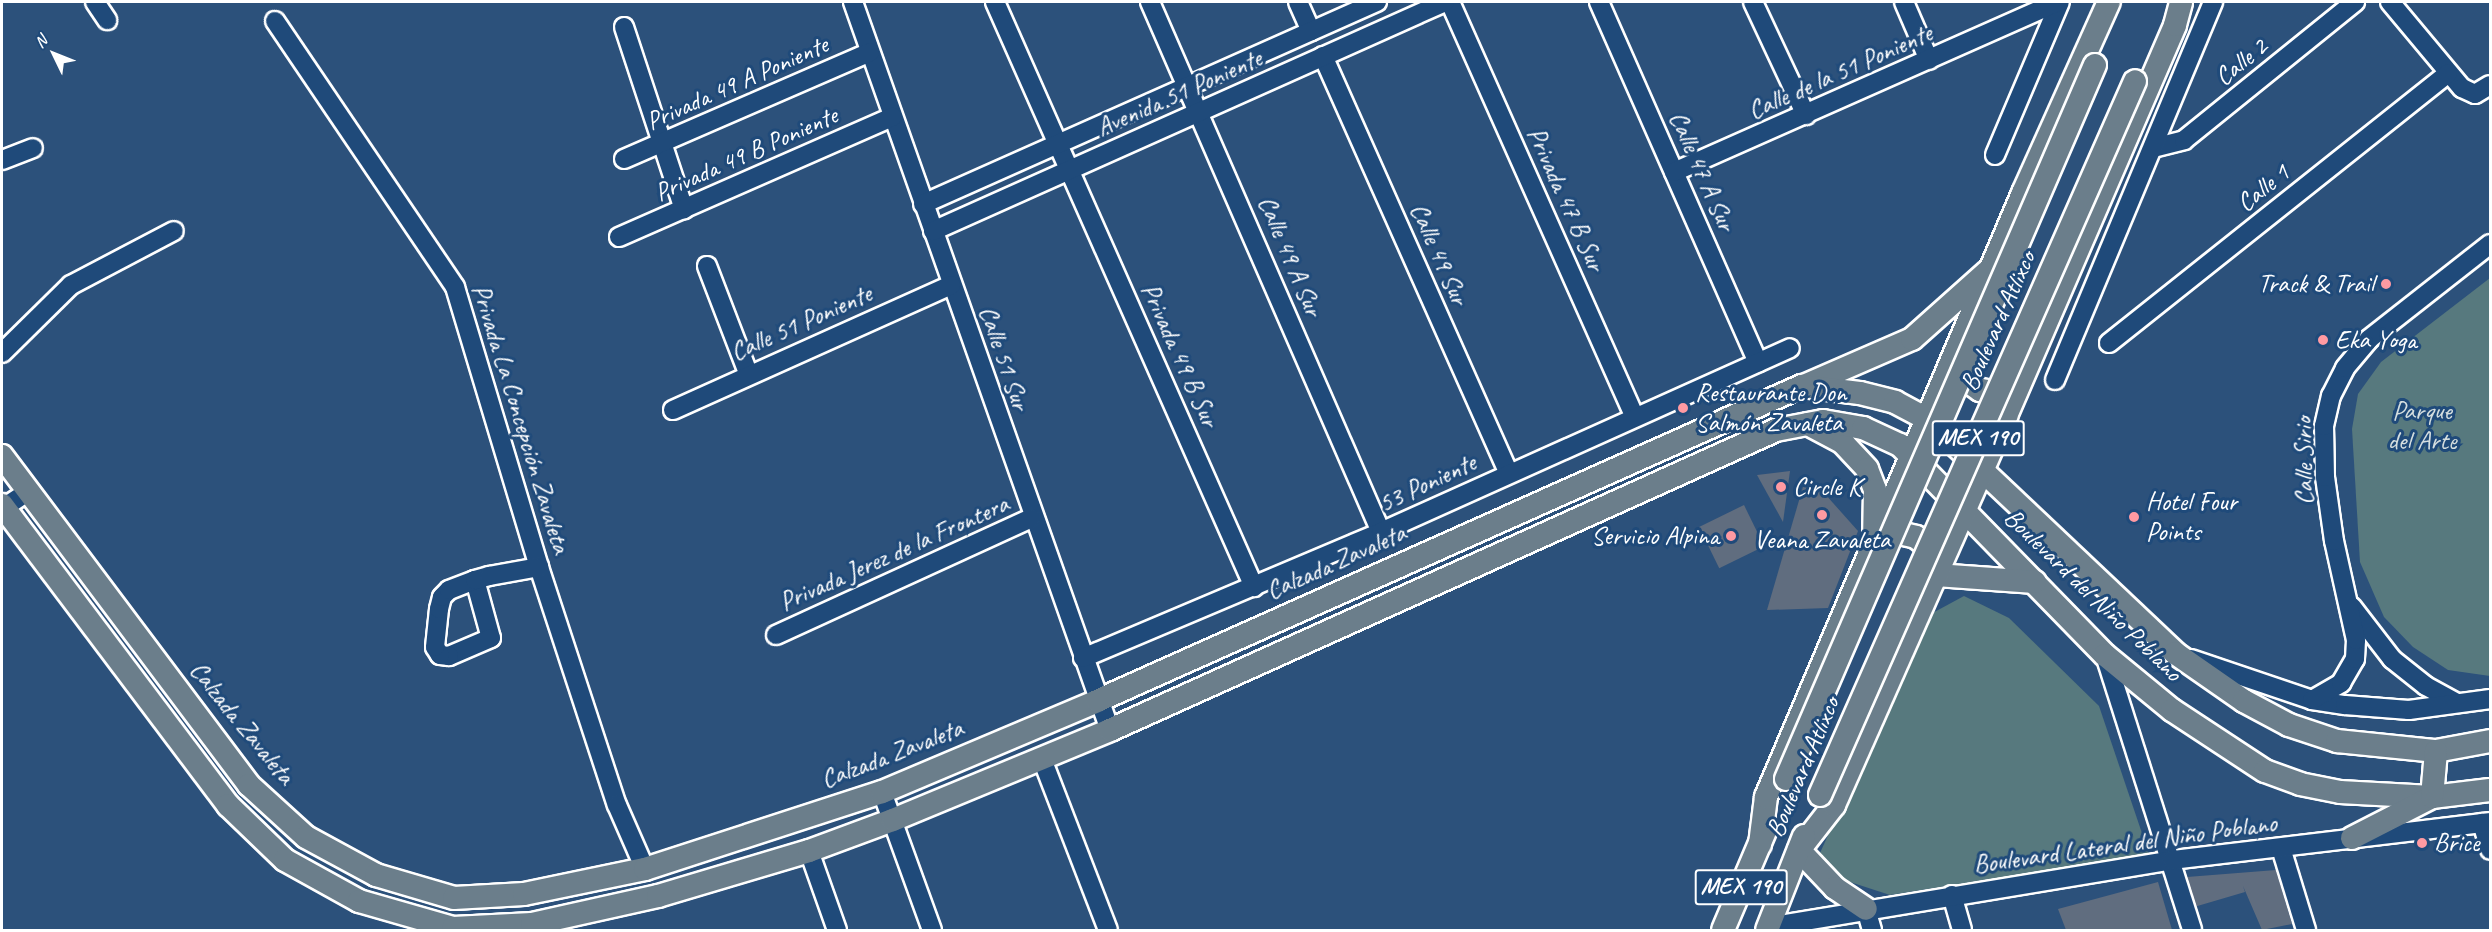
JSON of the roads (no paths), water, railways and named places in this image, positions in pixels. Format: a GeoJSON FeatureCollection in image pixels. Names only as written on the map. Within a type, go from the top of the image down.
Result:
{"type":"FeatureCollection","features":[{"type":"Feature","properties":{"kind":"main road"},"geometry":{"type":"LineString","coordinates":[[1760,844],[1766,797],[1874,540],[1914,457],[1992,267],[2109,2]]}},
{"type":"Feature","properties":{"kind":"main road","name":"Boulevard Atlixco"},"geometry":{"type":"LineString","coordinates":[[1723,930],[2122,2]]}},
{"type":"Feature","properties":{"kind":"main road","name":"Boulevard Atlixco"},"geometry":{"type":"LineString","coordinates":[[1768,929],[1820,795],[2172,2]]}},
{"type":"Feature","properties":{"kind":"main road"},"geometry":{"type":"LineString","coordinates":[[1869,920],[1798,850],[1834,805],[1965,510],[2181,2]]}},
{"type":"Feature","properties":{"kind":"main road","name":"Calzada Zavaleta"},"geometry":{"type":"LineString","coordinates":[[3,460],[29,491],[249,785],[306,837],[376,875],[454,898],[524,894],[645,869],[882,792],[1097,701],[1912,339],[1992,267]]}},
{"type":"Feature","properties":{"kind":"main road"},"geometry":{"type":"LineString","coordinates":[[1950,369],[1980,390],[2014,395]]}},
{"type":"Feature","properties":{"kind":"main road"},"geometry":{"type":"LineString","coordinates":[[1802,386],[1860,393],[1895,402],[1929,420]]}},
{"type":"Feature","properties":{"kind":"main road","name":"Boulevard del Niño Poblano"},"geometry":{"type":"LineString","coordinates":[[1929,420],[2175,653],[2244,701],[2289,725],[2337,741],[2436,751],[2490,741]]}},
{"type":"Feature","properties":{"kind":"main road"},"geometry":{"type":"LineString","coordinates":[[2,507],[228,806],[285,860],[359,901],[429,927],[483,927],[532,924],[658,896],[809,851],[893,820],[1110,730],[1766,435],[1807,423],[1836,422],[1863,428],[1888,438],[1914,457]]}},
{"type":"Feature","properties":{"kind":"main road"},"geometry":{"type":"LineString","coordinates":[[1807,423],[1843,443],[1867,469],[1875,490],[1874,540]]}},
{"type":"Feature","properties":{"kind":"main road","name":"Boulevard del Niño Poblano"},"geometry":{"type":"LineString","coordinates":[[1914,457],[2105,655],[2172,710],[2265,771],[2300,784],[2340,792],[2432,797],[2490,790]]}},
{"type":"Feature","properties":{"kind":"main road"},"geometry":{"type":"LineString","coordinates":[[1874,540],[1899,533],[1924,541],[1933,555],[1936,575]]}},
{"type":"Feature","properties":{"kind":"main road"},"geometry":{"type":"LineString","coordinates":[[1936,575],[2035,582]]}},
{"type":"Feature","properties":{"kind":"main road"},"geometry":{"type":"LineString","coordinates":[[2352,838],[2432,797],[2436,751]]}},
{"type":"Feature","properties":{"kind":"street"},"geometry":{"type":"LineString","coordinates":[[95,2],[107,20]]}},
{"type":"Feature","properties":{"kind":"street","name":"Calle 51 Sur"},"geometry":{"type":"LineString","coordinates":[[853,2],[1032,518],[1097,701],[1110,730]]}},
{"type":"Feature","properties":{"kind":"street","name":"Privada 49 B Sur"},"geometry":{"type":"LineString","coordinates":[[995,2],[1254,587]]}},
{"type":"Feature","properties":{"kind":"street","name":"Calle 49 A Sur"},"geometry":{"type":"LineString","coordinates":[[1150,2],[1200,112],[1381,532]]}},
{"type":"Feature","properties":{"kind":"street"},"geometry":{"type":"LineString","coordinates":[[1298,2],[1311,31]]}},
{"type":"Feature","properties":{"kind":"street","name":"Avenida 51 Poniente"},"geometry":{"type":"LineString","coordinates":[[923,204],[1377,2]]}},
{"type":"Feature","properties":{"kind":"street","name":"Avenida 51 Poniente"},"geometry":{"type":"LineString","coordinates":[[933,231],[1445,2]]}},
{"type":"Feature","properties":{"kind":"street","name":"Privada 47 B Sur"},"geometry":{"type":"LineString","coordinates":[[1450,2],[1635,417]]}},
{"type":"Feature","properties":{"kind":"street","name":"Calle 47 A Sur"},"geometry":{"type":"LineString","coordinates":[[1599,2],[1758,362]]}},
{"type":"Feature","properties":{"kind":"street"},"geometry":{"type":"LineString","coordinates":[[1753,2],[1806,115]]}},
{"type":"Feature","properties":{"kind":"street"},"geometry":{"type":"LineString","coordinates":[[1904,2],[1929,60]]}},
{"type":"Feature","properties":{"kind":"street"},"geometry":{"type":"LineString","coordinates":[[1995,155],[2059,2]]}},
{"type":"Feature","properties":{"kind":"street","name":"Calle de la 51 Poniente"},"geometry":{"type":"LineString","coordinates":[[1674,172],[2059,2]]}},
{"type":"Feature","properties":{"kind":"street"},"geometry":{"type":"LineString","coordinates":[[2055,380],[2213,2]]}},
{"type":"Feature","properties":{"kind":"street","name":"Calle 2"},"geometry":{"type":"LineString","coordinates":[[2153,148],[2184,140],[2355,2]]}},
{"type":"Feature","properties":{"kind":"street"},"geometry":{"type":"LineString","coordinates":[[2390,2],[2462,88],[2483,90]]}},
{"type":"Feature","properties":{"kind":"street","name":"Privada La Concepción Zavaleta"},"geometry":{"type":"LineString","coordinates":[[275,21],[456,287],[539,567],[617,805],[645,869]]}},
{"type":"Feature","properties":{"kind":"street"},"geometry":{"type":"LineString","coordinates":[[624,27],[684,209]]}},
{"type":"Feature","properties":{"kind":"street","name":"Privada 49 A Poniente"},"geometry":{"type":"LineString","coordinates":[[624,159],[663,145],[870,52]]}},
{"type":"Feature","properties":{"kind":"street","name":"Calle 49 Sur"},"geometry":{"type":"LineString","coordinates":[[1323,56],[1509,473]]}},
{"type":"Feature","properties":{"kind":"street","name":"Calle 1"},"geometry":{"type":"LineString","coordinates":[[2109,343],[2448,73]]}},
{"type":"Feature","properties":{"kind":"street","name":"Privada 49 B Poniente"},"geometry":{"type":"LineString","coordinates":[[619,237],[893,117]]}},
{"type":"Feature","properties":{"kind":"street"},"geometry":{"type":"LineString","coordinates":[[2,160],[33,148]]}},
{"type":"Feature","properties":{"kind":"street"},"geometry":{"type":"LineString","coordinates":[[2,353],[71,285],[174,231]]}},
{"type":"Feature","properties":{"kind":"street","name":"Calle Sirio"},"geometry":{"type":"LineString","coordinates":[[2312,700],[2341,683],[2355,659],[2349,603],[2334,541],[2325,477],[2324,426],[2331,396],[2345,368],[2369,339],[2490,244]]}},
{"type":"Feature","properties":{"kind":"street"},"geometry":{"type":"LineString","coordinates":[[707,266],[748,374]]}},
{"type":"Feature","properties":{"kind":"street","name":"Calle 51 Poniente"},"geometry":{"type":"LineString","coordinates":[[673,410],[748,374],[951,285]]}},
{"type":"Feature","properties":{"kind":"street","name":"53 Poniente"},"geometry":{"type":"LineString","coordinates":[[1083,658],[1381,532],[1790,348]]}},
{"type":"Feature","properties":{"kind":"street"},"geometry":{"type":"LineString","coordinates":[[2,507],[29,491]]}},
{"type":"Feature","properties":{"kind":"street","name":"Privada Jerez de la Frontera"},"geometry":{"type":"LineString","coordinates":[[776,635],[1032,518]]}},
{"type":"Feature","properties":{"kind":"street"},"geometry":{"type":"LineString","coordinates":[[475,580],[539,567]]}},
{"type":"Feature","properties":{"kind":"street","name":"Calle Sirio"},"geometry":{"type":"LineString","coordinates":[[2349,603],[2400,666],[2426,686],[2457,704]]}},
{"type":"Feature","properties":{"kind":"street"},"geometry":{"type":"LineString","coordinates":[[2175,653],[2312,700],[2409,710],[2490,699]]}},
{"type":"Feature","properties":{"kind":"street"},"geometry":{"type":"LineString","coordinates":[[2105,655],[2172,860],[2192,930]]}},
{"type":"Feature","properties":{"kind":"street"},"geometry":{"type":"LineString","coordinates":[[1042,759],[1107,930]]}},
{"type":"Feature","properties":{"kind":"street"},"geometry":{"type":"LineString","coordinates":[[882,792],[932,930]]}},
{"type":"Feature","properties":{"kind":"street"},"geometry":{"type":"LineString","coordinates":[[2486,822],[2490,850]]}},
{"type":"Feature","properties":{"kind":"street","name":"Boulevard Lateral del Niño Poblano"},"geometry":{"type":"LineString","coordinates":[[1768,929],[1869,920],[1952,895],[2172,860],[2486,822]]}},
{"type":"Feature","properties":{"kind":"street"},"geometry":{"type":"LineString","coordinates":[[2281,848],[2306,930]]}},
{"type":"Feature","properties":{"kind":"street"},"geometry":{"type":"LineString","coordinates":[[809,851],[837,930]]}},
{"type":"Feature","properties":{"kind":"street"},"geometry":{"type":"LineString","coordinates":[[1952,895],[1962,930]]}},
{"type":"Feature","properties":{"kind":"place","name":"Track & Trail"},"geometry":{"type":"Point","coordinates":[2386,284]}},
{"type":"Feature","properties":{"kind":"place","name":"Eka Yoga"},"geometry":{"type":"Point","coordinates":[2323,340]}},
{"type":"Feature","properties":{"kind":"place","name":"Restaurante Don Salmón Zavaleta"},"geometry":{"type":"Point","coordinates":[1683,408]}},
{"type":"Feature","properties":{"kind":"place","name":"Circle K"},"geometry":{"type":"Point","coordinates":[1781,487]}},
{"type":"Feature","properties":{"kind":"place","name":"Veana Zavaleta"},"geometry":{"type":"Point","coordinates":[1822,515]}},
{"type":"Feature","properties":{"kind":"place","name":"Hotel Four Points"},"geometry":{"type":"Point","coordinates":[2134,517]}},
{"type":"Feature","properties":{"kind":"place","name":"Servicio Alpina"},"geometry":{"type":"Point","coordinates":[1731,536]}},
{"type":"Feature","properties":{"kind":"place","name":"Brice"},"geometry":{"type":"Point","coordinates":[2422,843]}},
{"type":"Feature","properties":{"kind":"park label","name":"Parque del Arte"},"geometry":{"type":"Point","coordinates":[2422,426]}}]}
